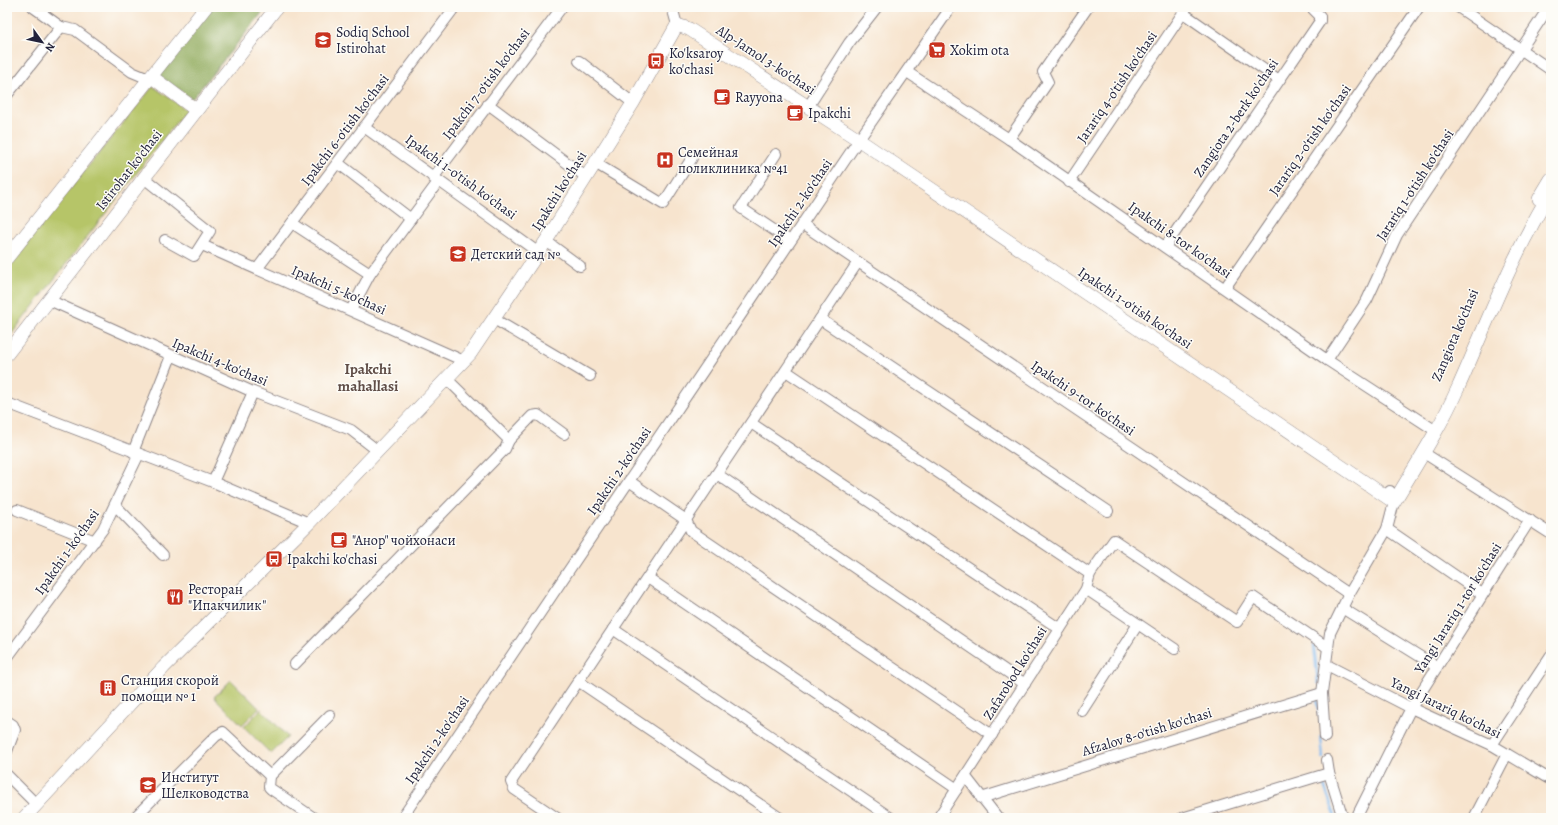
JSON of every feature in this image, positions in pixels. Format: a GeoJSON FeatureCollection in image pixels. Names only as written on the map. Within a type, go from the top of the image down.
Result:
{"type":"FeatureCollection","features":[{"type":"Feature","properties":{"kind":"main road"},"geometry":{"type":"LineString","coordinates":[[7,258],[206,7]]}},
{"type":"Feature","properties":{"kind":"main road","name":"Istirohat ko'chasi"},"geometry":{"type":"LineString","coordinates":[[7,354],[277,7]]}},
{"type":"Feature","properties":{"kind":"main road","name":"Ipakchi ko'chasi"},"geometry":{"type":"LineString","coordinates":[[24,818],[164,667],[309,523],[464,361],[539,253],[633,103],[677,25]]}},
{"type":"Feature","properties":{"kind":"main road","name":"Alp-Jamol 3-ko'chasi"},"geometry":{"type":"LineString","coordinates":[[677,25],[689,29],[861,137]]}},
{"type":"Feature","properties":{"kind":"main road"},"geometry":{"type":"LineString","coordinates":[[152,77],[196,110]]}},
{"type":"Feature","properties":{"kind":"main road","name":"Ipakchi 1-o'tish ko'chasi"},"geometry":{"type":"LineString","coordinates":[[861,137],[1392,496]]}},
{"type":"Feature","properties":{"kind":"main road","name":"Zangiota ko'chasi"},"geometry":{"type":"LineString","coordinates":[[1392,496],[1424,452],[1500,270],[1530,213],[1551,179]]}},
{"type":"Feature","properties":{"kind":"main road","name":"Zangiota ko'chasi"},"geometry":{"type":"LineString","coordinates":[[1392,496],[1457,389],[1508,270],[1536,216],[1551,192]]}},
{"type":"Feature","properties":{"kind":"street"},"geometry":{"type":"LineString","coordinates":[[33,7],[60,27],[75,30],[138,76],[152,77]]}},
{"type":"Feature","properties":{"kind":"street","name":"Ipakchi 6-o'tish ko'chasi"},"geometry":{"type":"LineString","coordinates":[[257,270],[456,7]]}},
{"type":"Feature","properties":{"kind":"street","name":"Ipakchi 7-o'tish ko'chasi"},"geometry":{"type":"LineString","coordinates":[[351,310],[370,274],[411,218],[435,180],[488,104],[562,7]]}},
{"type":"Feature","properties":{"kind":"street"},"geometry":{"type":"LineString","coordinates":[[672,7],[677,25]]}},
{"type":"Feature","properties":{"kind":"street"},"geometry":{"type":"LineString","coordinates":[[810,104],[849,43],[877,7]]}},
{"type":"Feature","properties":{"kind":"street"},"geometry":{"type":"LineString","coordinates":[[861,137],[951,7]]}},
{"type":"Feature","properties":{"kind":"street"},"geometry":{"type":"LineString","coordinates":[[1009,140],[1048,82],[1043,72],[1088,7]]}},
{"type":"Feature","properties":{"kind":"street","name":"Zangiota 2-berk ko'chasi"},"geometry":{"type":"LineString","coordinates":[[1165,247],[1320,21],[1320,16],[1311,7]]}},
{"type":"Feature","properties":{"kind":"street","name":"Jarariq 2-o'tish ko'chasi"},"geometry":{"type":"LineString","coordinates":[[1225,288],[1419,7]]}},
{"type":"Feature","properties":{"kind":"street"},"geometry":{"type":"LineString","coordinates":[[1458,7],[1551,70]]}},
{"type":"Feature","properties":{"kind":"street","name":"Jarariq 1-o'tish ko'chasi"},"geometry":{"type":"LineString","coordinates":[[1327,360],[1367,300],[1397,235],[1549,7]]}},
{"type":"Feature","properties":{"kind":"street"},"geometry":{"type":"LineString","coordinates":[[1185,10],[1279,80]]}},
{"type":"Feature","properties":{"kind":"street","name":"Jarariq 4-o'tish ko'chasi"},"geometry":{"type":"LineString","coordinates":[[1070,182],[1185,10]]}},
{"type":"Feature","properties":{"kind":"street"},"geometry":{"type":"LineString","coordinates":[[7,96],[60,27]]}},
{"type":"Feature","properties":{"kind":"street"},"geometry":{"type":"LineString","coordinates":[[579,61],[633,103]]}},
{"type":"Feature","properties":{"kind":"street","name":"Ipakchi 8-tor ko'chasi"},"geometry":{"type":"LineString","coordinates":[[907,72],[1225,288],[1327,360],[1434,429]]}},
{"type":"Feature","properties":{"kind":"street"},"geometry":{"type":"LineString","coordinates":[[488,104],[586,177]]}},
{"type":"Feature","properties":{"kind":"street","name":"Ipakchi 1-o'tish ko'chasi"},"geometry":{"type":"LineString","coordinates":[[364,127],[435,180],[539,253]]}},
{"type":"Feature","properties":{"kind":"street","name":"Ipakchi 2-ko'chasi"},"geometry":{"type":"LineString","coordinates":[[402,818],[861,137]]}},
{"type":"Feature","properties":{"kind":"street"},"geometry":{"type":"LineString","coordinates":[[776,154],[741,208],[790,241]]}},
{"type":"Feature","properties":{"kind":"street"},"geometry":{"type":"LineString","coordinates":[[595,163],[663,204],[692,158]]}},
{"type":"Feature","properties":{"kind":"street"},"geometry":{"type":"LineString","coordinates":[[338,163],[411,218]]}},
{"type":"Feature","properties":{"kind":"street"},"geometry":{"type":"LineString","coordinates":[[144,178],[210,231],[194,256],[165,240]]}},
{"type":"Feature","properties":{"kind":"street"},"geometry":{"type":"LineString","coordinates":[[292,223],[370,274]]}},
{"type":"Feature","properties":{"kind":"street","name":"Ipakchi 9-tor ko'chasi"},"geometry":{"type":"LineString","coordinates":[[802,224],[1349,594]]}},
{"type":"Feature","properties":{"kind":"street"},"geometry":{"type":"LineString","coordinates":[[546,241],[580,266]]}},
{"type":"Feature","properties":{"kind":"street","name":"Ipakchi 5-ko'chasi"},"geometry":{"type":"LineString","coordinates":[[202,245],[464,361]]}},
{"type":"Feature","properties":{"kind":"street"},"geometry":{"type":"LineString","coordinates":[[557,818],[514,789],[511,782],[858,262]]}},
{"type":"Feature","properties":{"kind":"street","name":"Ipakchi 4-ko'chasi"},"geometry":{"type":"LineString","coordinates":[[49,300],[252,392],[351,430],[378,451]]}},
{"type":"Feature","properties":{"kind":"street"},"geometry":{"type":"LineString","coordinates":[[494,318],[590,376]]}},
{"type":"Feature","properties":{"kind":"street"},"geometry":{"type":"LineString","coordinates":[[820,319],[1108,511]]}},
{"type":"Feature","properties":{"kind":"street","name":"Ipakchi 1-ko'chasi"},"geometry":{"type":"LineString","coordinates":[[7,658],[103,529],[115,505],[136,453],[171,356]]}},
{"type":"Feature","properties":{"kind":"street"},"geometry":{"type":"LineString","coordinates":[[786,370],[1090,574]]}},
{"type":"Feature","properties":{"kind":"street"},"geometry":{"type":"LineString","coordinates":[[447,379],[509,440]]}},
{"type":"Feature","properties":{"kind":"street"},"geometry":{"type":"LineString","coordinates":[[213,482],[252,392]]}},
{"type":"Feature","properties":{"kind":"street"},"geometry":{"type":"LineString","coordinates":[[7,403],[213,482],[309,523]]}},
{"type":"Feature","properties":{"kind":"street"},"geometry":{"type":"LineString","coordinates":[[295,664],[505,449],[509,440],[532,416],[535,414],[564,434]]}},
{"type":"Feature","properties":{"kind":"street"},"geometry":{"type":"LineString","coordinates":[[751,423],[1060,629]]}},
{"type":"Feature","properties":{"kind":"street"},"geometry":{"type":"LineString","coordinates":[[1424,452],[1551,534]]}},
{"type":"Feature","properties":{"kind":"street"},"geometry":{"type":"LineString","coordinates":[[717,474],[1025,684]]}},
{"type":"Feature","properties":{"kind":"street"},"geometry":{"type":"LineString","coordinates":[[629,481],[686,520],[691,531],[992,735]]}},
{"type":"Feature","properties":{"kind":"street","name":"Zangiota ko'chasi"},"geometry":{"type":"LineString","coordinates":[[1325,737],[1322,693],[1327,665],[1330,633],[1349,594],[1387,529],[1392,496]]}},
{"type":"Feature","properties":{"kind":"street"},"geometry":{"type":"LineString","coordinates":[[115,505],[163,554]]}},
{"type":"Feature","properties":{"kind":"street"},"geometry":{"type":"LineString","coordinates":[[17,510],[95,541]]}},
{"type":"Feature","properties":{"kind":"street","name":"Yangi Jarariq 1-tor ko'chasi"},"geometry":{"type":"LineString","coordinates":[[1356,818],[1411,708],[1530,520]]}},
{"type":"Feature","properties":{"kind":"street"},"geometry":{"type":"LineString","coordinates":[[1387,529],[1482,594]]}},
{"type":"Feature","properties":{"kind":"street","name":"Zafarobod ko'chasi"},"geometry":{"type":"LineString","coordinates":[[938,818],[966,777],[1086,589],[1090,574],[1114,540],[1237,622],[1253,597],[1328,647]]}},
{"type":"Feature","properties":{"kind":"street"},"geometry":{"type":"LineString","coordinates":[[648,578],[957,789]]}},
{"type":"Feature","properties":{"kind":"street"},"geometry":{"type":"LineString","coordinates":[[1086,589],[1175,649]]}},
{"type":"Feature","properties":{"kind":"street"},"geometry":{"type":"LineString","coordinates":[[1342,608],[1436,667]]}},
{"type":"Feature","properties":{"kind":"street"},"geometry":{"type":"LineString","coordinates":[[1082,711],[1138,624]]}},
{"type":"Feature","properties":{"kind":"street"},"geometry":{"type":"LineString","coordinates":[[613,629],[891,818]]}},
{"type":"Feature","properties":{"kind":"street"},"geometry":{"type":"LineString","coordinates":[[1492,745],[1551,655]]}},
{"type":"Feature","properties":{"kind":"street","name":"Yangi Jarariq ko'chasi"},"geometry":{"type":"LineString","coordinates":[[1327,665],[1411,708],[1492,745],[1551,780]]}},
{"type":"Feature","properties":{"kind":"street"},"geometry":{"type":"LineString","coordinates":[[578,681],[780,818]]}},
{"type":"Feature","properties":{"kind":"street","name":"Afzalov 8-o'tish ko'chasi"},"geometry":{"type":"LineString","coordinates":[[982,798],[1322,693]]}},
{"type":"Feature","properties":{"kind":"street"},"geometry":{"type":"LineString","coordinates":[[314,818],[271,789],[269,787],[270,776],[330,716]]}},
{"type":"Feature","properties":{"kind":"street"},"geometry":{"type":"LineString","coordinates":[[7,721],[13,725],[15,730],[7,751]]}},
{"type":"Feature","properties":{"kind":"street"},"geometry":{"type":"LineString","coordinates":[[134,818],[220,733],[227,734],[270,776]]}},
{"type":"Feature","properties":{"kind":"street"},"geometry":{"type":"LineString","coordinates":[[1474,818],[1507,754]]}},
{"type":"Feature","properties":{"kind":"street"},"geometry":{"type":"LineString","coordinates":[[1327,760],[1329,773],[1343,818]]}},
{"type":"Feature","properties":{"kind":"street"},"geometry":{"type":"LineString","coordinates":[[1182,818],[1329,773]]}},
{"type":"Feature","properties":{"kind":"street"},"geometry":{"type":"LineString","coordinates":[[7,775],[36,804]]}},
{"type":"Feature","properties":{"kind":"street"},"geometry":{"type":"LineString","coordinates":[[966,777],[998,818]]}},
{"type":"Feature","properties":{"kind":"green space"},"geometry":{"type":"Polygon","coordinates":[[[212,7],[267,7],[192,99],[160,76],[160,74],[212,7]]]}},
{"type":"Feature","properties":{"kind":"green space"},"geometry":{"type":"Polygon","coordinates":[[[153,86],[186,110],[7,340],[7,267],[153,86]]]}},
{"type":"Feature","properties":{"kind":"green space"},"geometry":{"type":"Polygon","coordinates":[[[231,680],[259,708],[242,725],[214,697],[231,680]]]}},
{"type":"Feature","properties":{"kind":"green space"},"geometry":{"type":"Polygon","coordinates":[[[261,709],[288,737],[271,754],[244,727],[261,709]]]}},
{"type":"Feature","properties":{"kind":"waterway"},"geometry":{"type":"LineString","coordinates":[[1314,646],[1318,683]]}},
{"type":"Feature","properties":{"kind":"waterway"},"geometry":{"type":"LineString","coordinates":[[1317,698],[1319,715]]}},
{"type":"Feature","properties":{"kind":"waterway"},"geometry":{"type":"LineString","coordinates":[[1321,737],[1323,758]]}},
{"type":"Feature","properties":{"kind":"waterway"},"geometry":{"type":"LineString","coordinates":[[1322,780],[1336,818]]}},
{"type":"Feature","properties":{"kind":"place","name":"Sodiq School Istirohat"},"geometry":{"type":"Point","coordinates":[323,40]}},
{"type":"Feature","properties":{"kind":"place","name":"Xokim ota"},"geometry":{"type":"Point","coordinates":[937,50]}},
{"type":"Feature","properties":{"kind":"place","name":"Ko'ksaroy ko'chasi"},"geometry":{"type":"Point","coordinates":[656,61]}},
{"type":"Feature","properties":{"kind":"place","name":"Rayyona"},"geometry":{"type":"Point","coordinates":[722,97]}},
{"type":"Feature","properties":{"kind":"place","name":"Ipakchi"},"geometry":{"type":"Point","coordinates":[795,113]}},
{"type":"Feature","properties":{"kind":"place","name":"Семейная поликлиника №41"},"geometry":{"type":"Point","coordinates":[665,160]}},
{"type":"Feature","properties":{"kind":"place","name":"Детский сад №"},"geometry":{"type":"Point","coordinates":[458,254]}},
{"type":"Feature","properties":{"kind":"place","name":"\"Анор\" чойхонаси"},"geometry":{"type":"Point","coordinates":[339,540]}},
{"type":"Feature","properties":{"kind":"place","name":"Ipakchi ko'chasi"},"geometry":{"type":"Point","coordinates":[274,559]}},
{"type":"Feature","properties":{"kind":"place","name":"Ресторан \"Ипакчилик\""},"geometry":{"type":"Point","coordinates":[175,597]}},
{"type":"Feature","properties":{"kind":"place","name":"Станция скорой помощи № 1"},"geometry":{"type":"Point","coordinates":[108,688]}},
{"type":"Feature","properties":{"kind":"place","name":"Институт Шелководства"},"geometry":{"type":"Point","coordinates":[148,785]}},
{"type":"Feature","properties":{"kind":"district","name":"Ipakchi mahallasi"},"geometry":{"type":"Point","coordinates":[368,378]}}]}
